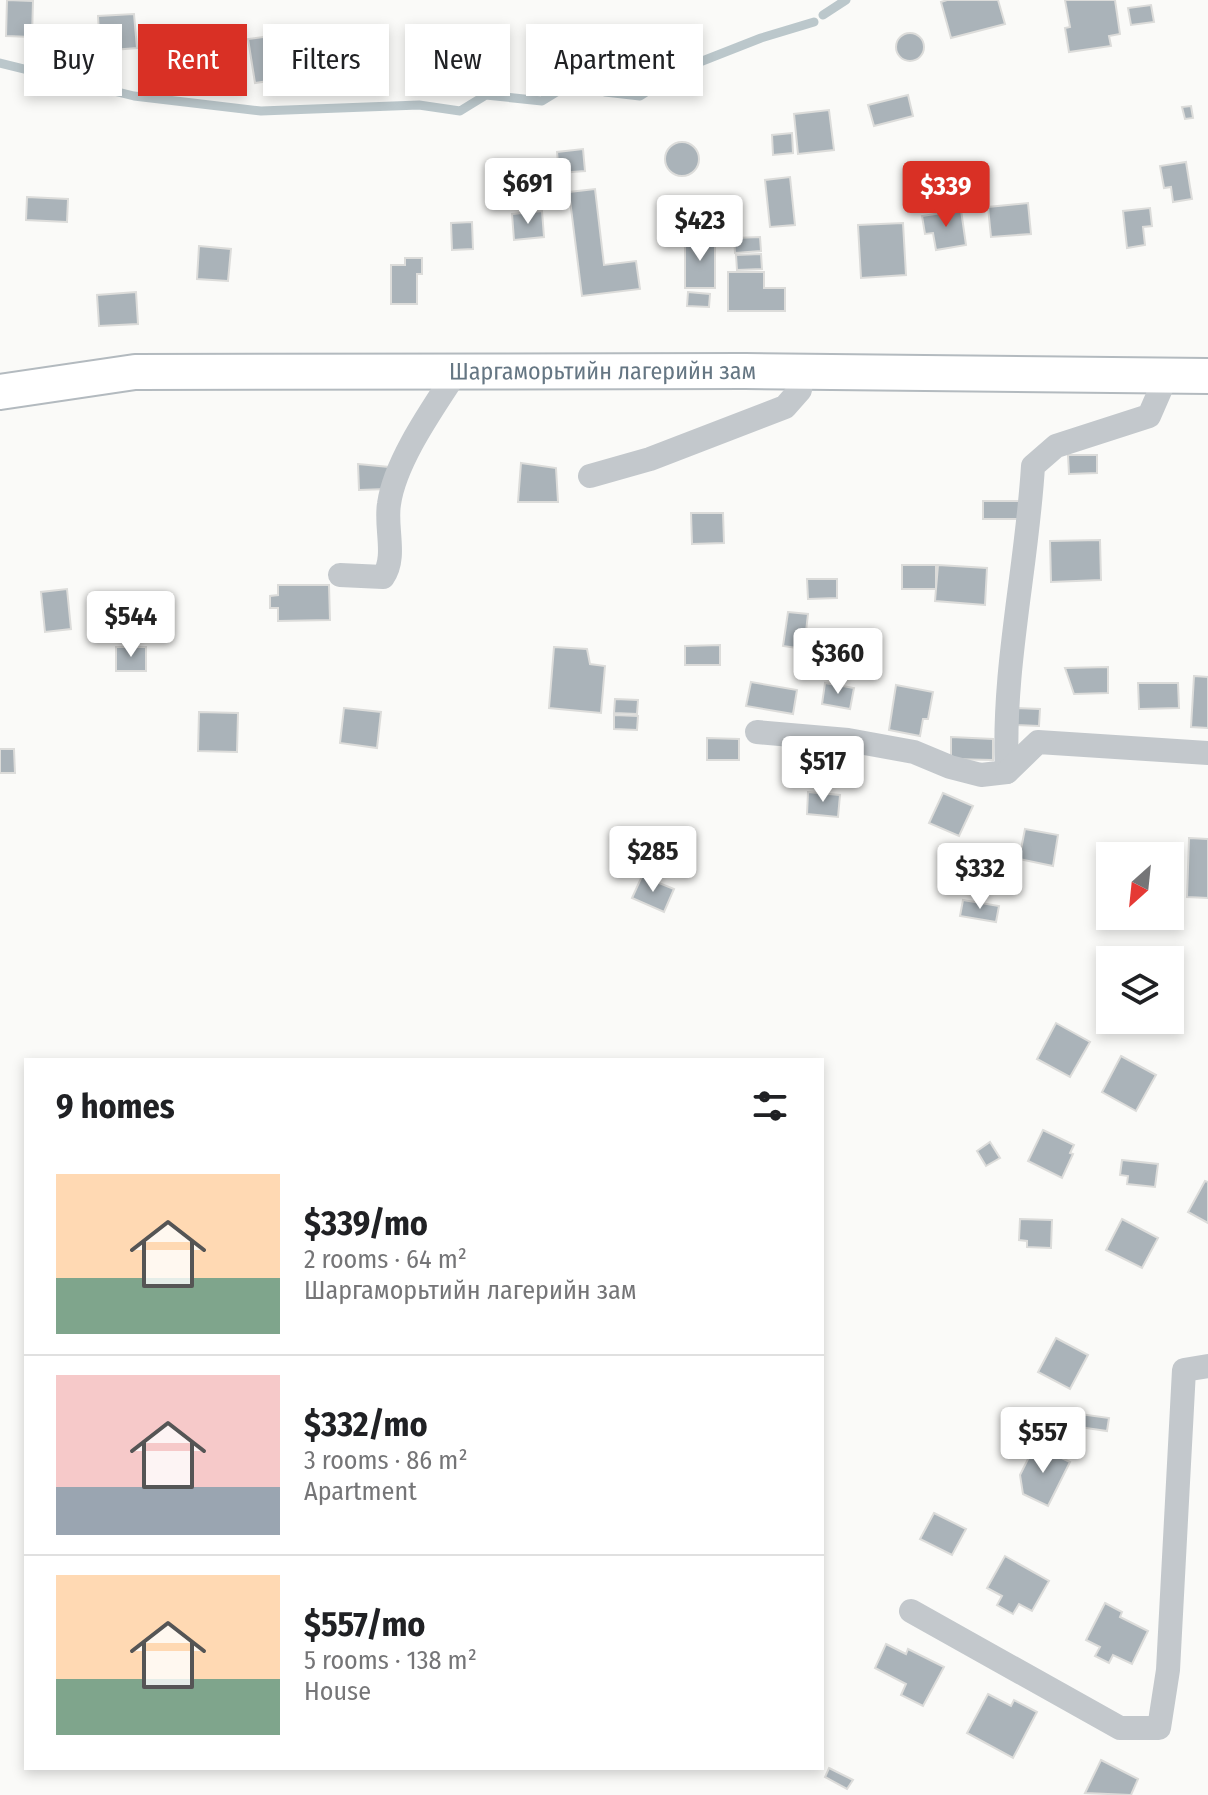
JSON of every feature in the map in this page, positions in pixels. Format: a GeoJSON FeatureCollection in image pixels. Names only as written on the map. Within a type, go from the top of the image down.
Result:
{"type":"FeatureCollection","features":[{"type":"Feature","properties":{"kind":"street"},"geometry":{"type":"LineString","coordinates":[[340,575],[383,577],[390,568],[389,504],[406,455],[457,371]]}},
{"type":"Feature","properties":{"kind":"street","name":"Шаргаморьтийн лагерийн зам"},"geometry":{"type":"LineString","coordinates":[[0,392],[135,372],[802,372],[1208,376]]}},
{"type":"Feature","properties":{"kind":"street"},"geometry":{"type":"LineString","coordinates":[[590,476],[650,459],[785,407],[800,390],[802,372]]}},
{"type":"Feature","properties":{"kind":"street"},"geometry":{"type":"LineString","coordinates":[[1007,772],[1005,734],[1008,688],[1030,527],[1033,466],[1056,446],[1149,416],[1166,377]]}},
{"type":"Feature","properties":{"kind":"street"},"geometry":{"type":"LineString","coordinates":[[757,732],[848,740],[914,752],[950,767],[981,775],[1007,772],[1038,742],[1208,753]]}},
{"type":"Feature","properties":{"kind":"street"},"geometry":{"type":"LineString","coordinates":[[911,1611],[1120,1728],[1159,1728],[1168,1670],[1184,1370],[1208,1366]]}},
{"type":"Feature","properties":{"kind":"building"},"geometry":{"type":"Polygon","coordinates":[[[7,0],[33,1],[32,24],[24,24],[24,37],[6,36],[7,0]]]}},
{"type":"Feature","properties":{"kind":"building"},"geometry":{"type":"Polygon","coordinates":[[[998,0],[1005,24],[951,38],[941,2],[998,0]]]}},
{"type":"Feature","properties":{"kind":"building"},"geometry":{"type":"Polygon","coordinates":[[[1065,0],[1115,0],[1120,34],[1109,36],[1111,46],[1069,52],[1065,28],[1070,27],[1065,0]]]}},
{"type":"Feature","properties":{"kind":"building"},"geometry":{"type":"Polygon","coordinates":[[[1151,5],[1154,22],[1131,25],[1128,8],[1151,5]]]}},
{"type":"Feature","properties":{"kind":"building"},"geometry":{"type":"Polygon","coordinates":[[[134,14],[137,48],[122,49],[122,24],[98,24],[98,16],[134,14]]]}},
{"type":"Feature","properties":{"kind":"building"},"geometry":{"type":"Polygon","coordinates":[[[910,33],[920,37],[924,47],[920,57],[910,61],[900,57],[896,47],[900,37],[910,33]]]}},
{"type":"Feature","properties":{"kind":"building"},"geometry":{"type":"Polygon","coordinates":[[[263,37],[263,82],[255,83],[248,39],[263,37]]]}},
{"type":"Feature","properties":{"kind":"building"},"geometry":{"type":"Polygon","coordinates":[[[908,95],[913,116],[874,126],[868,105],[908,95]]]}},
{"type":"Feature","properties":{"kind":"building"},"geometry":{"type":"Polygon","coordinates":[[[1191,106],[1193,118],[1185,119],[1182,107],[1191,106]]]}},
{"type":"Feature","properties":{"kind":"building"},"geometry":{"type":"Polygon","coordinates":[[[829,110],[834,150],[798,154],[794,114],[829,110]]]}},
{"type":"Feature","properties":{"kind":"building"},"geometry":{"type":"Polygon","coordinates":[[[792,133],[793,153],[773,155],[772,135],[792,133]]]}},
{"type":"Feature","properties":{"kind":"building"},"geometry":{"type":"Polygon","coordinates":[[[682,142],[694,147],[699,159],[694,171],[682,176],[670,171],[665,159],[670,147],[682,142]]]}},
{"type":"Feature","properties":{"kind":"building"},"geometry":{"type":"Polygon","coordinates":[[[583,149],[585,171],[559,173],[557,152],[583,149]]]}},
{"type":"Feature","properties":{"kind":"building"},"geometry":{"type":"Polygon","coordinates":[[[1186,162],[1192,199],[1173,202],[1171,187],[1164,188],[1160,166],[1186,162]]]}},
{"type":"Feature","properties":{"kind":"building"},"geometry":{"type":"Polygon","coordinates":[[[790,177],[795,225],[770,227],[765,180],[790,177]]]}},
{"type":"Feature","properties":{"kind":"building"},"geometry":{"type":"Polygon","coordinates":[[[595,189],[604,265],[636,261],[640,289],[582,296],[569,192],[595,189]]]}},
{"type":"Feature","properties":{"kind":"building"},"geometry":{"type":"Polygon","coordinates":[[[27,197],[68,199],[67,222],[26,220],[27,197]]]}},
{"type":"Feature","properties":{"kind":"building"},"geometry":{"type":"Polygon","coordinates":[[[1028,203],[1031,234],[991,237],[988,207],[1028,203]]]}},
{"type":"Feature","properties":{"kind":"building"},"geometry":{"type":"Polygon","coordinates":[[[1150,208],[1152,226],[1143,227],[1145,245],[1127,248],[1123,211],[1150,208]]]}},
{"type":"Feature","properties":{"kind":"building"},"geometry":{"type":"Polygon","coordinates":[[[961,210],[966,245],[936,250],[933,233],[925,234],[922,216],[961,210]]]}},
{"type":"Feature","properties":{"kind":"building"},"geometry":{"type":"Polygon","coordinates":[[[542,211],[544,237],[514,240],[512,214],[542,211]]]}},
{"type":"Feature","properties":{"kind":"building"},"geometry":{"type":"Polygon","coordinates":[[[472,222],[473,249],[452,250],[451,223],[472,222]]]}},
{"type":"Feature","properties":{"kind":"building"},"geometry":{"type":"Polygon","coordinates":[[[903,223],[906,275],[861,278],[858,225],[903,223]]]}},
{"type":"Feature","properties":{"kind":"building"},"geometry":{"type":"Polygon","coordinates":[[[760,237],[761,251],[735,253],[734,238],[760,237]]]}},
{"type":"Feature","properties":{"kind":"building"},"geometry":{"type":"Polygon","coordinates":[[[685,238],[715,238],[715,288],[685,288],[685,238]]]}},
{"type":"Feature","properties":{"kind":"building"},"geometry":{"type":"Polygon","coordinates":[[[199,246],[231,249],[228,281],[197,279],[199,246]]]}},
{"type":"Feature","properties":{"kind":"building"},"geometry":{"type":"Polygon","coordinates":[[[761,254],[762,269],[737,270],[736,255],[761,254]]]}},
{"type":"Feature","properties":{"kind":"building"},"geometry":{"type":"Polygon","coordinates":[[[405,258],[422,258],[422,274],[417,274],[417,304],[391,304],[391,265],[405,265],[405,258]]]}},
{"type":"Feature","properties":{"kind":"building"},"geometry":{"type":"Polygon","coordinates":[[[728,272],[764,272],[764,288],[785,288],[785,311],[728,311],[728,272]]]}},
{"type":"Feature","properties":{"kind":"building"},"geometry":{"type":"Polygon","coordinates":[[[136,292],[138,324],[99,326],[97,295],[136,292]]]}},
{"type":"Feature","properties":{"kind":"building"},"geometry":{"type":"Polygon","coordinates":[[[688,292],[710,294],[709,307],[687,306],[688,292]]]}},
{"type":"Feature","properties":{"kind":"building"},"geometry":{"type":"Polygon","coordinates":[[[1068,455],[1097,455],[1097,473],[1069,474],[1068,455]]]}},
{"type":"Feature","properties":{"kind":"building"},"geometry":{"type":"Polygon","coordinates":[[[521,463],[556,468],[558,502],[518,502],[521,463]]]}},
{"type":"Feature","properties":{"kind":"building"},"geometry":{"type":"Polygon","coordinates":[[[358,464],[389,467],[387,489],[359,490],[358,464]]]}},
{"type":"Feature","properties":{"kind":"building"},"geometry":{"type":"Polygon","coordinates":[[[983,501],[1019,501],[1019,519],[983,519],[983,501]]]}},
{"type":"Feature","properties":{"kind":"building"},"geometry":{"type":"Polygon","coordinates":[[[691,513],[723,513],[724,543],[692,544],[691,513]]]}},
{"type":"Feature","properties":{"kind":"building"},"geometry":{"type":"Polygon","coordinates":[[[1100,540],[1101,580],[1051,582],[1050,541],[1100,540]]]}},
{"type":"Feature","properties":{"kind":"building"},"geometry":{"type":"Polygon","coordinates":[[[902,565],[936,565],[936,589],[902,589],[902,565]]]}},
{"type":"Feature","properties":{"kind":"building"},"geometry":{"type":"Polygon","coordinates":[[[938,565],[987,568],[985,605],[935,601],[938,565]]]}},
{"type":"Feature","properties":{"kind":"building"},"geometry":{"type":"Polygon","coordinates":[[[807,579],[837,579],[837,598],[808,599],[807,579]]]}},
{"type":"Feature","properties":{"kind":"building"},"geometry":{"type":"Polygon","coordinates":[[[278,585],[329,585],[330,620],[278,621],[278,608],[270,608],[270,596],[278,595],[278,585]]]}},
{"type":"Feature","properties":{"kind":"building"},"geometry":{"type":"Polygon","coordinates":[[[67,589],[71,629],[45,632],[41,592],[67,589]]]}},
{"type":"Feature","properties":{"kind":"building"},"geometry":{"type":"Polygon","coordinates":[[[788,612],[808,614],[804,649],[783,646],[788,612]]]}},
{"type":"Feature","properties":{"kind":"building"},"geometry":{"type":"Polygon","coordinates":[[[720,645],[720,665],[685,665],[685,646],[720,645]]]}},
{"type":"Feature","properties":{"kind":"building"},"geometry":{"type":"Polygon","coordinates":[[[116,647],[146,647],[146,671],[116,671],[116,647]]]}},
{"type":"Feature","properties":{"kind":"building"},"geometry":{"type":"Polygon","coordinates":[[[554,647],[587,649],[590,664],[605,666],[601,713],[549,708],[554,647]]]}},
{"type":"Feature","properties":{"kind":"building"},"geometry":{"type":"Polygon","coordinates":[[[1108,667],[1108,693],[1074,694],[1065,668],[1108,667]]]}},
{"type":"Feature","properties":{"kind":"building"},"geometry":{"type":"Polygon","coordinates":[[[1194,676],[1208,677],[1208,728],[1191,727],[1194,676]]]}},
{"type":"Feature","properties":{"kind":"building"},"geometry":{"type":"Polygon","coordinates":[[[751,682],[797,690],[793,714],[746,706],[751,682]]]}},
{"type":"Feature","properties":{"kind":"building"},"geometry":{"type":"Polygon","coordinates":[[[825,683],[854,688],[850,709],[822,704],[825,683]]]}},
{"type":"Feature","properties":{"kind":"building"},"geometry":{"type":"Polygon","coordinates":[[[1138,683],[1178,683],[1179,708],[1139,709],[1138,683]]]}},
{"type":"Feature","properties":{"kind":"building"},"geometry":{"type":"Polygon","coordinates":[[[896,685],[933,692],[928,719],[923,719],[920,736],[889,730],[896,685]]]}},
{"type":"Feature","properties":{"kind":"building"},"geometry":{"type":"Polygon","coordinates":[[[615,699],[638,700],[637,714],[614,713],[615,699]]]}},
{"type":"Feature","properties":{"kind":"building"},"geometry":{"type":"Polygon","coordinates":[[[344,708],[381,712],[377,748],[340,743],[344,708]]]}},
{"type":"Feature","properties":{"kind":"building"},"geometry":{"type":"Polygon","coordinates":[[[1016,708],[1040,709],[1039,726],[1015,725],[1016,708]]]}},
{"type":"Feature","properties":{"kind":"building"},"geometry":{"type":"Polygon","coordinates":[[[199,712],[238,713],[237,752],[198,751],[199,712]]]}},
{"type":"Feature","properties":{"kind":"building"},"geometry":{"type":"Polygon","coordinates":[[[614,715],[638,716],[637,730],[614,729],[614,715]]]}},
{"type":"Feature","properties":{"kind":"building"},"geometry":{"type":"Polygon","coordinates":[[[951,737],[993,739],[993,760],[951,759],[951,737]]]}},
{"type":"Feature","properties":{"kind":"building"},"geometry":{"type":"Polygon","coordinates":[[[707,738],[739,739],[739,760],[707,760],[707,738]]]}},
{"type":"Feature","properties":{"kind":"building"},"geometry":{"type":"Polygon","coordinates":[[[0,749],[14,749],[15,773],[0,773],[0,749]]]}},
{"type":"Feature","properties":{"kind":"building"},"geometry":{"type":"Polygon","coordinates":[[[808,792],[840,795],[838,817],[807,814],[808,792]]]}},
{"type":"Feature","properties":{"kind":"building"},"geometry":{"type":"Polygon","coordinates":[[[943,793],[973,806],[959,836],[929,823],[943,793]]]}},
{"type":"Feature","properties":{"kind":"building"},"geometry":{"type":"Polygon","coordinates":[[[1025,829],[1058,835],[1053,866],[1019,859],[1025,829]]]}},
{"type":"Feature","properties":{"kind":"building"},"geometry":{"type":"Polygon","coordinates":[[[1189,838],[1208,839],[1208,898],[1187,897],[1189,838]]]}},
{"type":"Feature","properties":{"kind":"building"},"geometry":{"type":"Polygon","coordinates":[[[642,876],[674,889],[664,912],[632,898],[642,876]]]}},
{"type":"Feature","properties":{"kind":"building"},"geometry":{"type":"Polygon","coordinates":[[[963,900],[999,906],[996,922],[960,916],[963,900]]]}},
{"type":"Feature","properties":{"kind":"building"},"geometry":{"type":"Polygon","coordinates":[[[1056,1023],[1090,1042],[1070,1077],[1037,1059],[1056,1023]]]}},
{"type":"Feature","properties":{"kind":"building"},"geometry":{"type":"Polygon","coordinates":[[[1121,1056],[1156,1075],[1136,1111],[1102,1092],[1121,1056]]]}},
{"type":"Feature","properties":{"kind":"building"},"geometry":{"type":"Polygon","coordinates":[[[1043,1130],[1074,1145],[1062,1178],[1028,1161],[1043,1130]]]}},
{"type":"Feature","properties":{"kind":"building"},"geometry":{"type":"Polygon","coordinates":[[[990,1142],[1000,1158],[986,1166],[977,1151],[990,1142]]]}},
{"type":"Feature","properties":{"kind":"building"},"geometry":{"type":"Polygon","coordinates":[[[1122,1160],[1158,1164],[1155,1187],[1127,1184],[1128,1176],[1120,1175],[1122,1160]]]}},
{"type":"Feature","properties":{"kind":"building"},"geometry":{"type":"Polygon","coordinates":[[[1205,1181],[1208,1182],[1208,1223],[1188,1212],[1205,1181]]]}},
{"type":"Feature","properties":{"kind":"building"},"geometry":{"type":"Polygon","coordinates":[[[1020,1219],[1052,1220],[1051,1248],[1027,1247],[1027,1241],[1019,1240],[1020,1219]]]}},
{"type":"Feature","properties":{"kind":"building"},"geometry":{"type":"Polygon","coordinates":[[[1122,1219],[1158,1238],[1142,1268],[1106,1250],[1122,1219]]]}},
{"type":"Feature","properties":{"kind":"building"},"geometry":{"type":"Polygon","coordinates":[[[1056,1338],[1088,1355],[1070,1389],[1038,1372],[1056,1338]]]}},
{"type":"Feature","properties":{"kind":"building"},"geometry":{"type":"Polygon","coordinates":[[[1080,1414],[1109,1418],[1107,1431],[1079,1427],[1080,1414]]]}},
{"type":"Feature","properties":{"kind":"building"},"geometry":{"type":"Polygon","coordinates":[[[1035,1445],[1070,1462],[1048,1506],[1023,1494],[1020,1475],[1035,1445]]]}},
{"type":"Feature","properties":{"kind":"building"},"geometry":{"type":"Polygon","coordinates":[[[934,1513],[966,1529],[952,1555],[920,1539],[934,1513]]]}},
{"type":"Feature","properties":{"kind":"building"},"geometry":{"type":"Polygon","coordinates":[[[1005,1556],[1049,1581],[1032,1611],[1019,1604],[1013,1614],[997,1605],[1002,1596],[987,1588],[1005,1556]]]}},
{"type":"Feature","properties":{"kind":"building"},"geometry":{"type":"Polygon","coordinates":[[[1105,1603],[1122,1612],[1120,1617],[1148,1631],[1132,1664],[1113,1655],[1109,1663],[1095,1656],[1100,1647],[1086,1640],[1105,1603]]]}},
{"type":"Feature","properties":{"kind":"building"},"geometry":{"type":"Polygon","coordinates":[[[886,1644],[906,1654],[908,1649],[944,1667],[923,1706],[901,1695],[906,1684],[875,1668],[886,1644]]]}},
{"type":"Feature","properties":{"kind":"building"},"geometry":{"type":"Polygon","coordinates":[[[988,1694],[1011,1706],[1014,1700],[1037,1712],[1013,1758],[967,1733],[988,1694]]]}},
{"type":"Feature","properties":{"kind":"building"},"geometry":{"type":"Polygon","coordinates":[[[1101,1760],[1138,1779],[1131,1795],[1085,1793],[1101,1760]]]}},
{"type":"Feature","properties":{"kind":"building"},"geometry":{"type":"Polygon","coordinates":[[[829,1768],[853,1780],[847,1789],[825,1777],[829,1768]]]}},
{"type":"Feature","properties":{"kind":"waterway"},"geometry":{"type":"LineString","coordinates":[[823,15],[846,0]]}},
{"type":"Feature","properties":{"kind":"waterway"},"geometry":{"type":"LineString","coordinates":[[0,63],[134,96],[261,111],[419,105],[460,111],[486,95],[542,101],[573,82],[605,92],[640,96],[682,69],[761,38],[814,22]]}}]}
